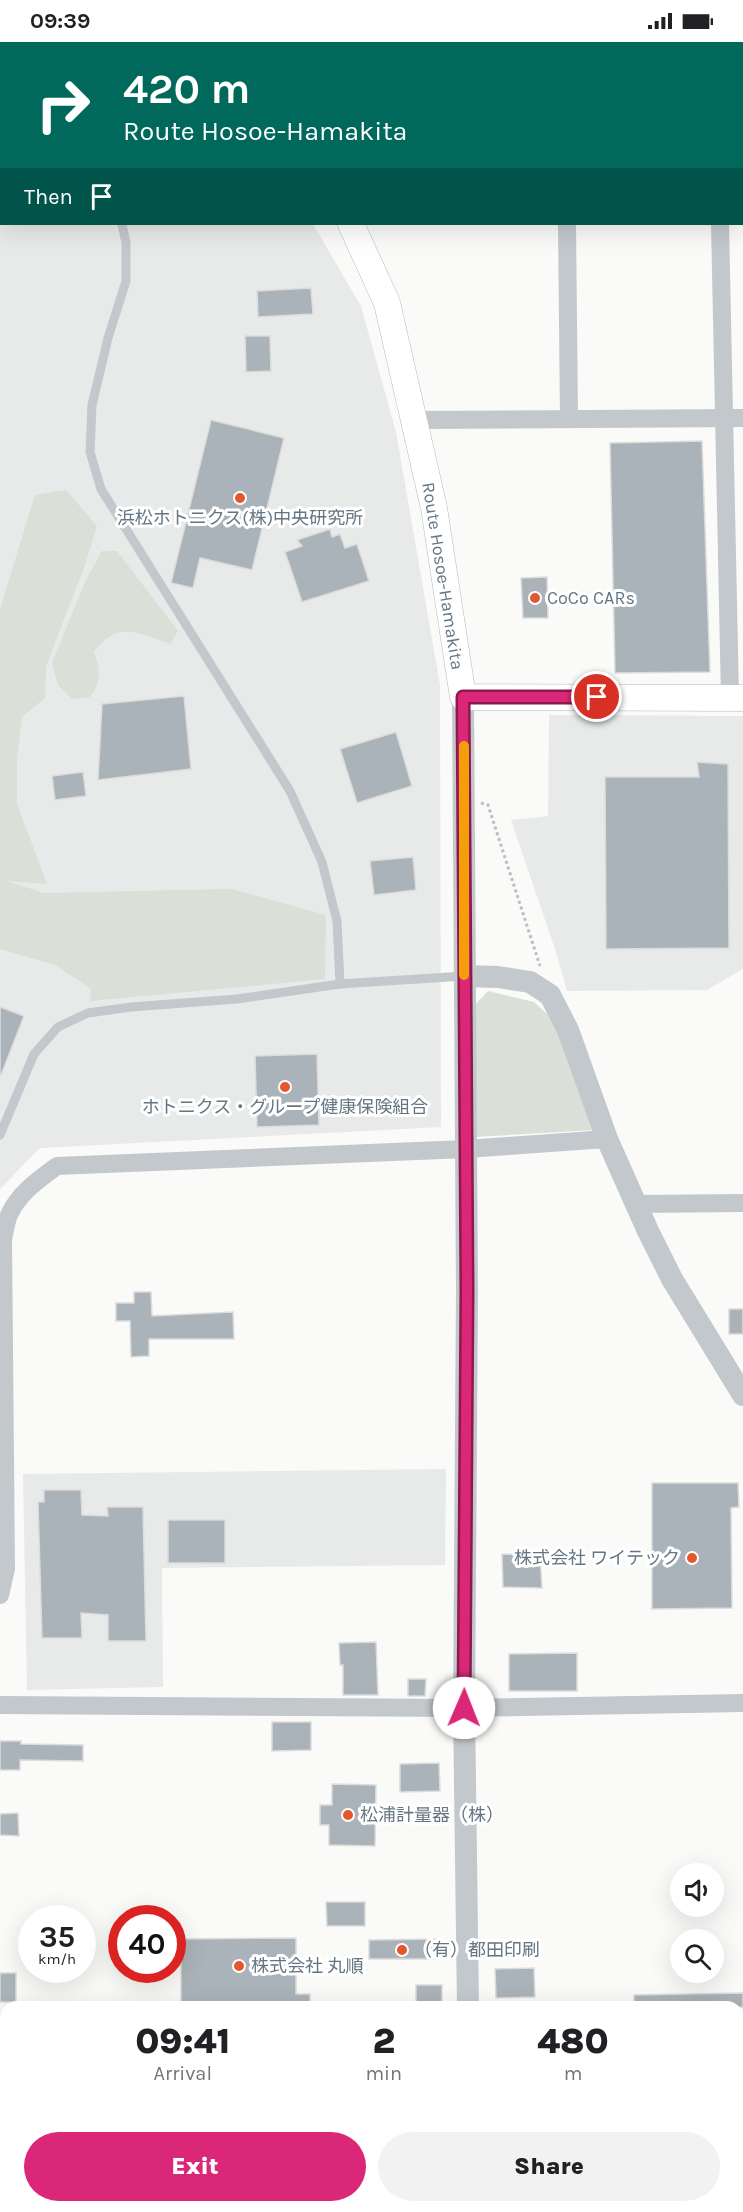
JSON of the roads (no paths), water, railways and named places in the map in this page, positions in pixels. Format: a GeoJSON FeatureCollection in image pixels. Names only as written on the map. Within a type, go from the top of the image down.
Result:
{"type":"FeatureCollection","features":[{"type":"Feature","properties":{"kind":"main road","name":"Route Hosoe-Hamakita"},"geometry":{"type":"LineString","coordinates":[[351,225],[387,303],[434,508],[463,697]]}},
{"type":"Feature","properties":{"kind":"main road"},"geometry":{"type":"LineString","coordinates":[[463,697],[737,698]]}},
{"type":"Feature","properties":{"kind":"street"},"geometry":{"type":"LineString","coordinates":[[567,225],[569,419]]}},
{"type":"Feature","properties":{"kind":"street"},"geometry":{"type":"LineString","coordinates":[[720,225],[723,418],[737,698]]}},
{"type":"Feature","properties":{"kind":"street"},"geometry":{"type":"LineString","coordinates":[[414,420],[743,418]]}},
{"type":"Feature","properties":{"kind":"street"},"geometry":{"type":"LineString","coordinates":[[463,697],[466,1149],[464,1708],[468,2001]]}},
{"type":"Feature","properties":{"kind":"street"},"geometry":{"type":"LineString","coordinates":[[464,976],[498,977],[530,982],[550,995],[568,1030],[607,1139],[672,1279],[743,1395]]}},
{"type":"Feature","properties":{"kind":"street"},"geometry":{"type":"LineString","coordinates":[[0,1595],[6,1569],[3,1239],[9,1215],[20,1198],[40,1178],[57,1166],[466,1149],[607,1139]]}},
{"type":"Feature","properties":{"kind":"street"},"geometry":{"type":"LineString","coordinates":[[636,1204],[743,1203]]}},
{"type":"Feature","properties":{"kind":"street"},"geometry":{"type":"LineString","coordinates":[[0,1704],[464,1708],[743,1703]]}},
{"type":"Feature","properties":{"kind":"lane"},"geometry":{"type":"LineString","coordinates":[[122,225],[126,243],[126,281],[108,338],[92,405],[90,452],[101,489],[290,791],[325,872],[337,921],[340,984]]}},
{"type":"Feature","properties":{"kind":"lane"},"geometry":{"type":"LineString","coordinates":[[0,1135],[34,1054],[58,1027],[88,1014],[131,1007],[237,999],[340,984],[464,976]]}},
{"type":"Feature","properties":{"kind":"place","name":"浜松ホトニクス(株)中央研究所"},"geometry":{"type":"Point","coordinates":[240,498]}},
{"type":"Feature","properties":{"kind":"place","name":"CoCo CARs"},"geometry":{"type":"Point","coordinates":[535,598]}},
{"type":"Feature","properties":{"kind":"place","name":"ホトニクス・グループ健康保険組合"},"geometry":{"type":"Point","coordinates":[285,1087]}},
{"type":"Feature","properties":{"kind":"place","name":"株式会社 ワイテック"},"geometry":{"type":"Point","coordinates":[692,1558]}},
{"type":"Feature","properties":{"kind":"place","name":"松浦計量器（株）"},"geometry":{"type":"Point","coordinates":[348,1815]}},
{"type":"Feature","properties":{"kind":"place","name":"（有）都田印刷"},"geometry":{"type":"Point","coordinates":[402,1950]}},
{"type":"Feature","properties":{"kind":"place","name":"株式会社 丸順"},"geometry":{"type":"Point","coordinates":[239,1966]}}]}
